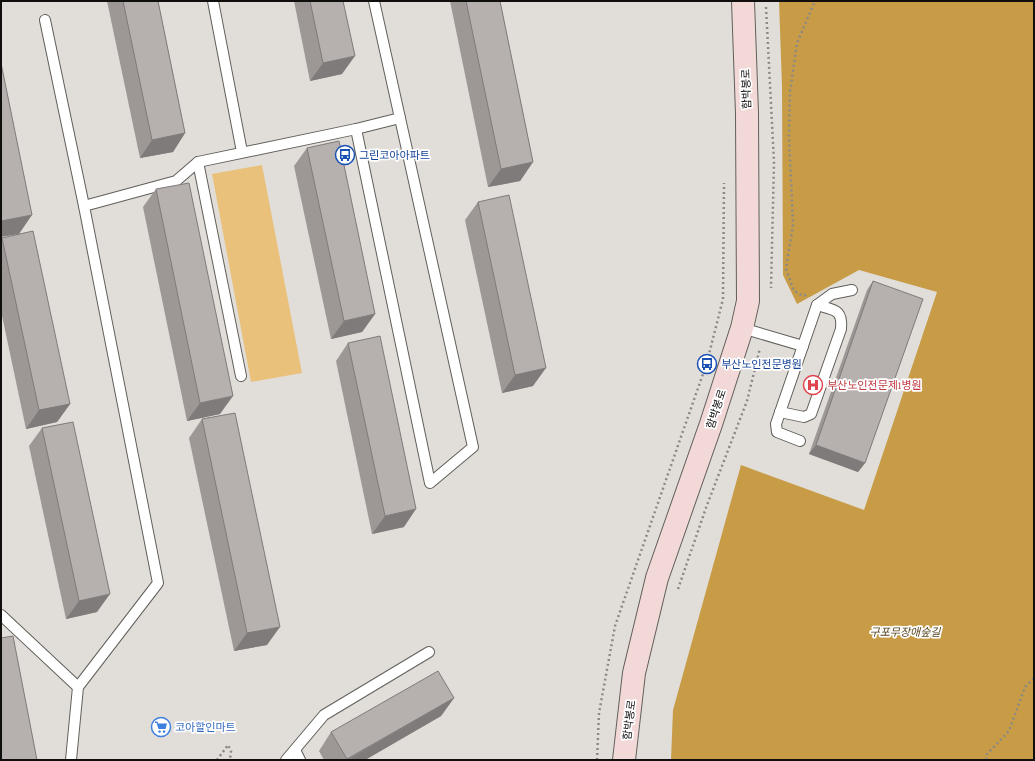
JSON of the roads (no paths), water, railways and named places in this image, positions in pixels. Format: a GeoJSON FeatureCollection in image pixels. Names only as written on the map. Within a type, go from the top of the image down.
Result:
{"type":"FeatureCollection","features":[{"type":"Feature","properties":{"kind":"main road","name":"함박봉로"},"geometry":{"type":"LineString","coordinates":[[624,760],[634,673],[657,578],[711,424],[742,328],[748,301],[747,113],[743,1]]}},
{"type":"Feature","properties":{"kind":"lane"},"geometry":{"type":"LineString","coordinates":[[213,1],[242,152]]}},
{"type":"Feature","properties":{"kind":"lane"},"geometry":{"type":"LineString","coordinates":[[356,129],[430,483],[473,447],[374,1]]}},
{"type":"Feature","properties":{"kind":"lane"},"geometry":{"type":"LineString","coordinates":[[45,20],[84,206],[158,583],[78,687],[71,760]]}},
{"type":"Feature","properties":{"kind":"lane"},"geometry":{"type":"LineString","coordinates":[[84,206],[176,181],[198,162],[356,129],[400,118]]}},
{"type":"Feature","properties":{"kind":"lane"},"geometry":{"type":"LineString","coordinates":[[198,162],[241,376]]}},
{"type":"Feature","properties":{"kind":"lane"},"geometry":{"type":"LineString","coordinates":[[800,441],[777,432],[776,424],[780,412],[817,305],[832,294],[852,290]]}},
{"type":"Feature","properties":{"kind":"lane"},"geometry":{"type":"LineString","coordinates":[[780,412],[804,417],[810,414],[841,329],[842,319],[839,313],[817,305]]}},
{"type":"Feature","properties":{"kind":"lane"},"geometry":{"type":"LineString","coordinates":[[742,328],[803,346]]}},
{"type":"Feature","properties":{"kind":"lane"},"geometry":{"type":"LineString","coordinates":[[1,615],[78,687]]}},
{"type":"Feature","properties":{"kind":"lane"},"geometry":{"type":"LineString","coordinates":[[286,760],[324,715],[429,652]]}},
{"type":"Feature","properties":{"kind":"lane"},"geometry":{"type":"LineString","coordinates":[[295,750],[300,760]]}},
{"type":"Feature","properties":{"kind":"place","name":"그린코아아파트"},"geometry":{"type":"Point","coordinates":[345,155]}},
{"type":"Feature","properties":{"kind":"place","name":"부산노인전문병원"},"geometry":{"type":"Point","coordinates":[707,364]}},
{"type":"Feature","properties":{"kind":"place","name":"부산노인전문제1병원"},"geometry":{"type":"Point","coordinates":[813,385]}},
{"type":"Feature","properties":{"kind":"place","name":"코아할인마트"},"geometry":{"type":"Point","coordinates":[161,727]}},
{"type":"Feature","properties":{"kind":"park label","name":"구포무장애숲길"},"geometry":{"type":"Point","coordinates":[905,632]}}]}
